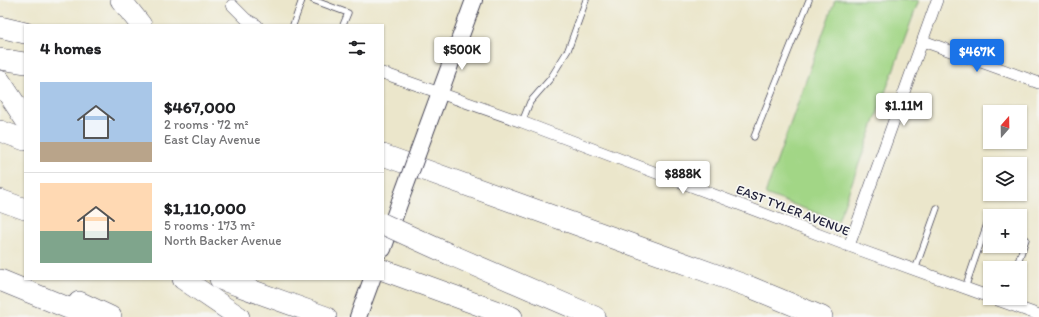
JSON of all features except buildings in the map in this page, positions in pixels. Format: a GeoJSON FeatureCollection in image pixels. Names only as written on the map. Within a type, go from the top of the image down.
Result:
{"type":"FeatureCollection","features":[{"type":"Feature","properties":{"kind":"highway"},"geometry":{"type":"LineString","coordinates":[[121,0],[140,24]]}},
{"type":"Feature","properties":{"kind":"highway"},"geometry":{"type":"LineString","coordinates":[[0,27],[24,33]]}},
{"type":"Feature","properties":{"kind":"highway"},"geometry":{"type":"LineString","coordinates":[[0,59],[24,63]]}},
{"type":"Feature","properties":{"kind":"highway"},"geometry":{"type":"LineString","coordinates":[[0,81],[24,117]]}},
{"type":"Feature","properties":{"kind":"highway"},"geometry":{"type":"LineString","coordinates":[[0,131],[24,140]]}},
{"type":"Feature","properties":{"kind":"highway"},"geometry":{"type":"LineString","coordinates":[[384,148],[462,183]]}},
{"type":"Feature","properties":{"kind":"highway"},"geometry":{"type":"LineString","coordinates":[[384,155],[750,287],[822,317]]}},
{"type":"Feature","properties":{"kind":"highway"},"geometry":{"type":"LineString","coordinates":[[0,200],[24,209]]}},
{"type":"Feature","properties":{"kind":"highway"},"geometry":{"type":"LineString","coordinates":[[384,224],[595,317]]}},
{"type":"Feature","properties":{"kind":"highway"},"geometry":{"type":"LineString","coordinates":[[0,266],[24,277]]}},
{"type":"Feature","properties":{"kind":"highway"},"geometry":{"type":"LineString","coordinates":[[384,270],[512,317]]}},
{"type":"Feature","properties":{"kind":"highway"},"geometry":{"type":"LineString","coordinates":[[0,280],[90,317]]}},
{"type":"Feature","properties":{"kind":"highway"},"geometry":{"type":"LineString","coordinates":[[31,280],[111,317]]}},
{"type":"Feature","properties":{"kind":"highway"},"geometry":{"type":"LineString","coordinates":[[185,280],[239,317]]}},
{"type":"Feature","properties":{"kind":"highway"},"geometry":{"type":"LineString","coordinates":[[223,280],[326,317]]}},
{"type":"Feature","properties":{"kind":"street"},"geometry":{"type":"LineString","coordinates":[[384,246],[474,0]]}},
{"type":"Feature","properties":{"kind":"street"},"geometry":{"type":"LineString","coordinates":[[849,246],[937,0]]}},
{"type":"Feature","properties":{"kind":"street"},"geometry":{"type":"LineString","coordinates":[[232,5],[246,19],[255,24]]}},
{"type":"Feature","properties":{"kind":"street"},"geometry":{"type":"LineString","coordinates":[[923,41],[1039,83]]}},
{"type":"Feature","properties":{"kind":"street","name":"EAST TYLER AVENUE"},"geometry":{"type":"LineString","coordinates":[[384,73],[522,122],[849,246],[983,295]]}},
{"type":"Feature","properties":{"kind":"street"},"geometry":{"type":"LineString","coordinates":[[358,317],[372,280]]}},
{"type":"Feature","properties":{"kind":"street","name":"EAST TYLER AVENUE"},"geometry":{"type":"LineString","coordinates":[[1016,305],[1039,315]]}},
{"type":"Feature","properties":{"kind":"lane"},"geometry":{"type":"LineString","coordinates":[[293,24],[302,0]]}},
{"type":"Feature","properties":{"kind":"lane"},"geometry":{"type":"LineString","coordinates":[[313,0],[348,13],[343,24]]}},
{"type":"Feature","properties":{"kind":"lane"},"geometry":{"type":"LineString","coordinates":[[522,122],[530,102],[550,79],[568,50],[586,0]]}},
{"type":"Feature","properties":{"kind":"lane"},"geometry":{"type":"LineString","coordinates":[[754,137],[809,0]]}},
{"type":"Feature","properties":{"kind":"lane"},"geometry":{"type":"LineString","coordinates":[[915,270],[937,208]]}},
{"type":"Feature","properties":{"kind":"lane"},"geometry":{"type":"LineString","coordinates":[[965,288],[983,236]]}},
{"type":"Feature","properties":{"kind":"green space"},"geometry":{"type":"Polygon","coordinates":[[[835,0],[919,0],[838,221],[765,194],[835,0]]]}}]}
